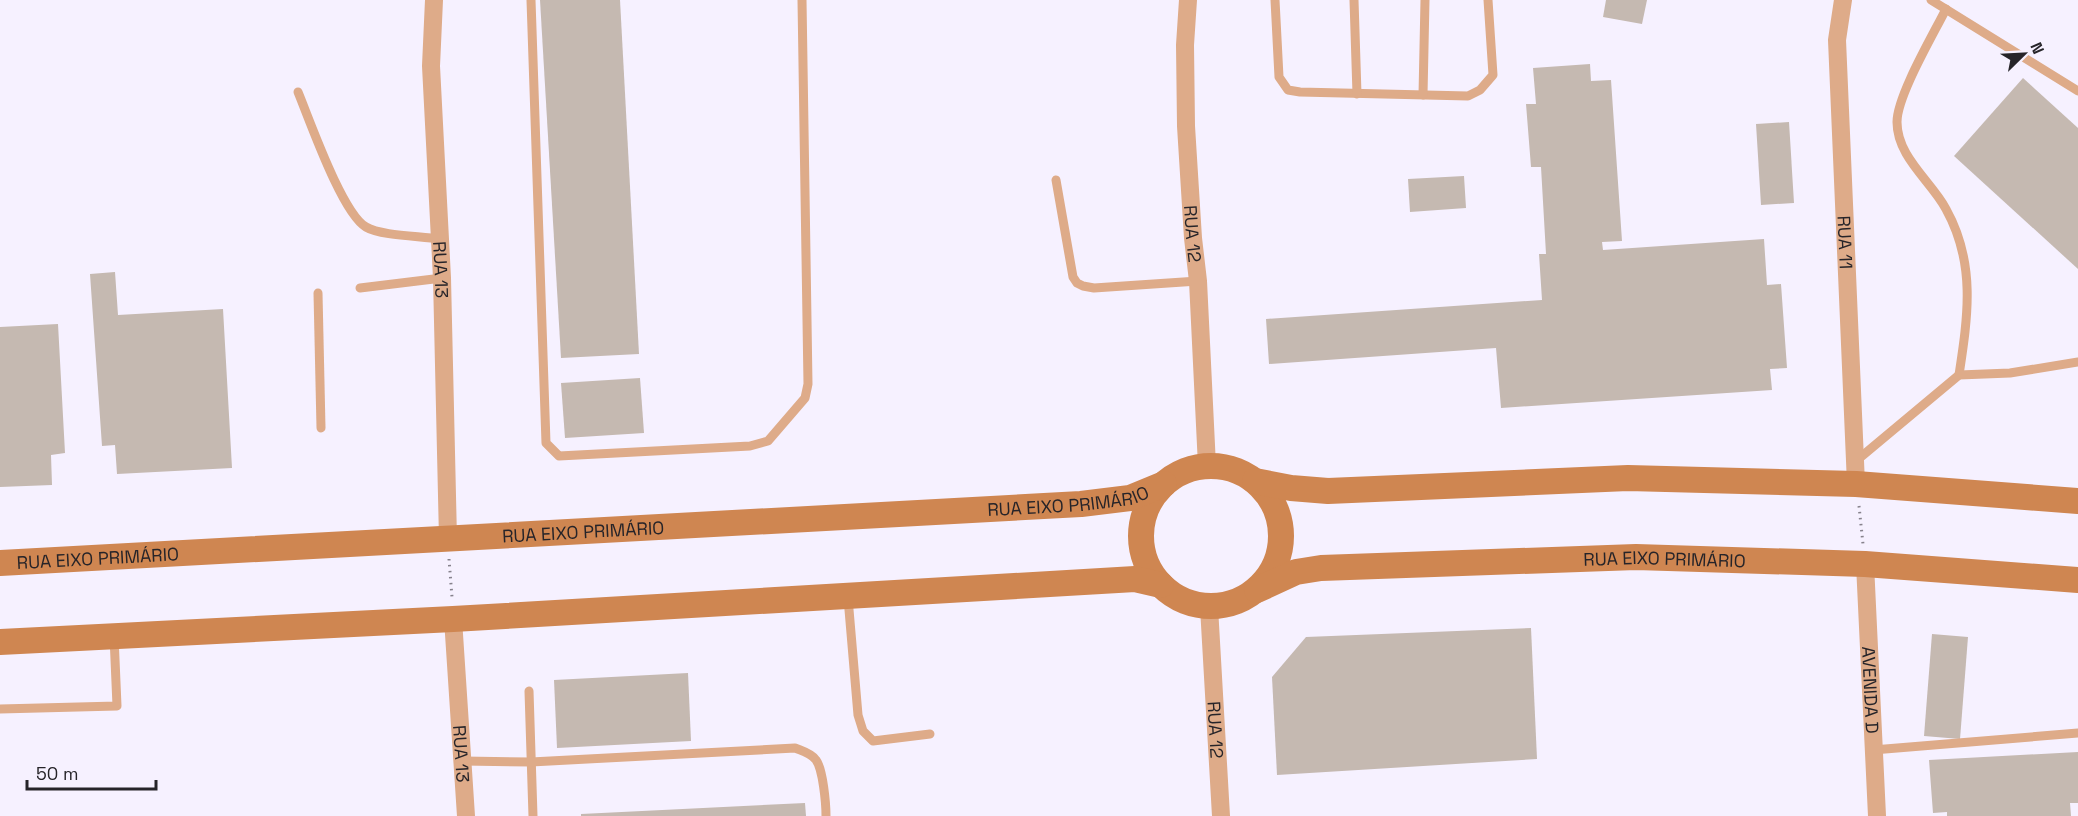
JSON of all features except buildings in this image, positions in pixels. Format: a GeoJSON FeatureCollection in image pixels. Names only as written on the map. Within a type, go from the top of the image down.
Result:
{"type":"FeatureCollection","features":[{"type":"Feature","properties":{"kind":"street","name":"RUA 13"},"geometry":{"type":"LineString","coordinates":[[434,0],[431,66],[442,278],[448,539]]}},
{"type":"Feature","properties":{"kind":"street","name":"RUA 12"},"geometry":{"type":"LineString","coordinates":[[1188,0],[1185,45],[1186,126],[1198,281],[1207,466]]}},
{"type":"Feature","properties":{"kind":"street","name":"RUA 11"},"geometry":{"type":"LineString","coordinates":[[1843,0],[1837,40],[1856,472]]}},
{"type":"Feature","properties":{"kind":"street"},"geometry":{"type":"LineString","coordinates":[[1207,466],[1224,467],[1240,472],[1255,481],[1269,496],[1278,515],[1282,535],[1279,556],[1271,574],[1257,590],[1235,603],[1209,607],[1191,604],[1175,597],[1161,585],[1148,566],[1142,545],[1142,523],[1150,502],[1164,484],[1184,472],[1207,466]]}},
{"type":"Feature","properties":{"kind":"street"},"geometry":{"type":"LineString","coordinates":[[1255,481],[1291,489],[1328,491],[1628,478],[1856,472],[2078,501]]}},
{"type":"Feature","properties":{"kind":"street","name":"RUA EIXO PRIMÁRIO"},"geometry":{"type":"LineString","coordinates":[[0,563],[1080,504],[1130,498],[1164,484]]}},
{"type":"Feature","properties":{"kind":"street","name":"RUA EIXO PRIMÁRIO"},"geometry":{"type":"LineString","coordinates":[[1257,590],[1296,572],[1321,568],[1636,557],[1865,564],[2078,580]]}},
{"type":"Feature","properties":{"kind":"street","name":"AVENIDA D"},"geometry":{"type":"LineString","coordinates":[[1865,564],[1877,816]]}},
{"type":"Feature","properties":{"kind":"street"},"geometry":{"type":"LineString","coordinates":[[0,642],[453,619],[1135,579],[1161,585]]}},
{"type":"Feature","properties":{"kind":"street","name":"RUA 12"},"geometry":{"type":"LineString","coordinates":[[1209,607],[1221,816]]}},
{"type":"Feature","properties":{"kind":"street","name":"RUA 13"},"geometry":{"type":"LineString","coordinates":[[453,619],[466,816]]}},
{"type":"Feature","properties":{"kind":"lane"},"geometry":{"type":"LineString","coordinates":[[531,0],[546,443],[559,456],[750,446],[768,441],[805,398],[808,384],[802,0]]}},
{"type":"Feature","properties":{"kind":"lane"},"geometry":{"type":"LineString","coordinates":[[1275,0],[1279,77],[1288,90],[1468,96],[1480,90],[1493,75],[1488,0]]}},
{"type":"Feature","properties":{"kind":"lane"},"geometry":{"type":"LineString","coordinates":[[1354,0],[1357,94]]}},
{"type":"Feature","properties":{"kind":"lane"},"geometry":{"type":"LineString","coordinates":[[1423,95],[1425,0]]}},
{"type":"Feature","properties":{"kind":"lane"},"geometry":{"type":"LineString","coordinates":[[1931,0],[2078,91]]}},
{"type":"Feature","properties":{"kind":"lane"},"geometry":{"type":"LineString","coordinates":[[1856,472],[1959,375],[1967,324],[1966,259],[1946,208],[1910,159],[1900,139],[1897,123],[1900,103],[1946,9]]}},
{"type":"Feature","properties":{"kind":"lane"},"geometry":{"type":"LineString","coordinates":[[298,92],[343,198],[353,215],[366,227],[379,232],[439,239]]}},
{"type":"Feature","properties":{"kind":"lane"},"geometry":{"type":"LineString","coordinates":[[1056,180],[1073,277],[1077,283],[1094,288],[1198,281]]}},
{"type":"Feature","properties":{"kind":"lane"},"geometry":{"type":"LineString","coordinates":[[360,288],[442,278]]}},
{"type":"Feature","properties":{"kind":"lane"},"geometry":{"type":"LineString","coordinates":[[318,293],[321,428]]}},
{"type":"Feature","properties":{"kind":"lane"},"geometry":{"type":"LineString","coordinates":[[1959,375],[2010,373],[2078,362]]}},
{"type":"Feature","properties":{"kind":"lane"},"geometry":{"type":"LineString","coordinates":[[848,596],[858,715],[863,731],[873,741],[930,734]]}},
{"type":"Feature","properties":{"kind":"lane"},"geometry":{"type":"LineString","coordinates":[[0,710],[117,705],[114,636]]}},
{"type":"Feature","properties":{"kind":"lane"},"geometry":{"type":"LineString","coordinates":[[529,691],[533,816]]}},
{"type":"Feature","properties":{"kind":"lane"},"geometry":{"type":"LineString","coordinates":[[1873,750],[2078,733]]}},
{"type":"Feature","properties":{"kind":"lane"},"geometry":{"type":"LineString","coordinates":[[463,761],[531,762],[795,748],[807,752],[817,760],[826,798],[826,816]]}},
{"type":"Feature","properties":{"kind":"path"},"geometry":{"type":"LineString","coordinates":[[1856,472],[1865,564]]}},
{"type":"Feature","properties":{"kind":"path"},"geometry":{"type":"LineString","coordinates":[[448,539],[453,619]]}}]}
